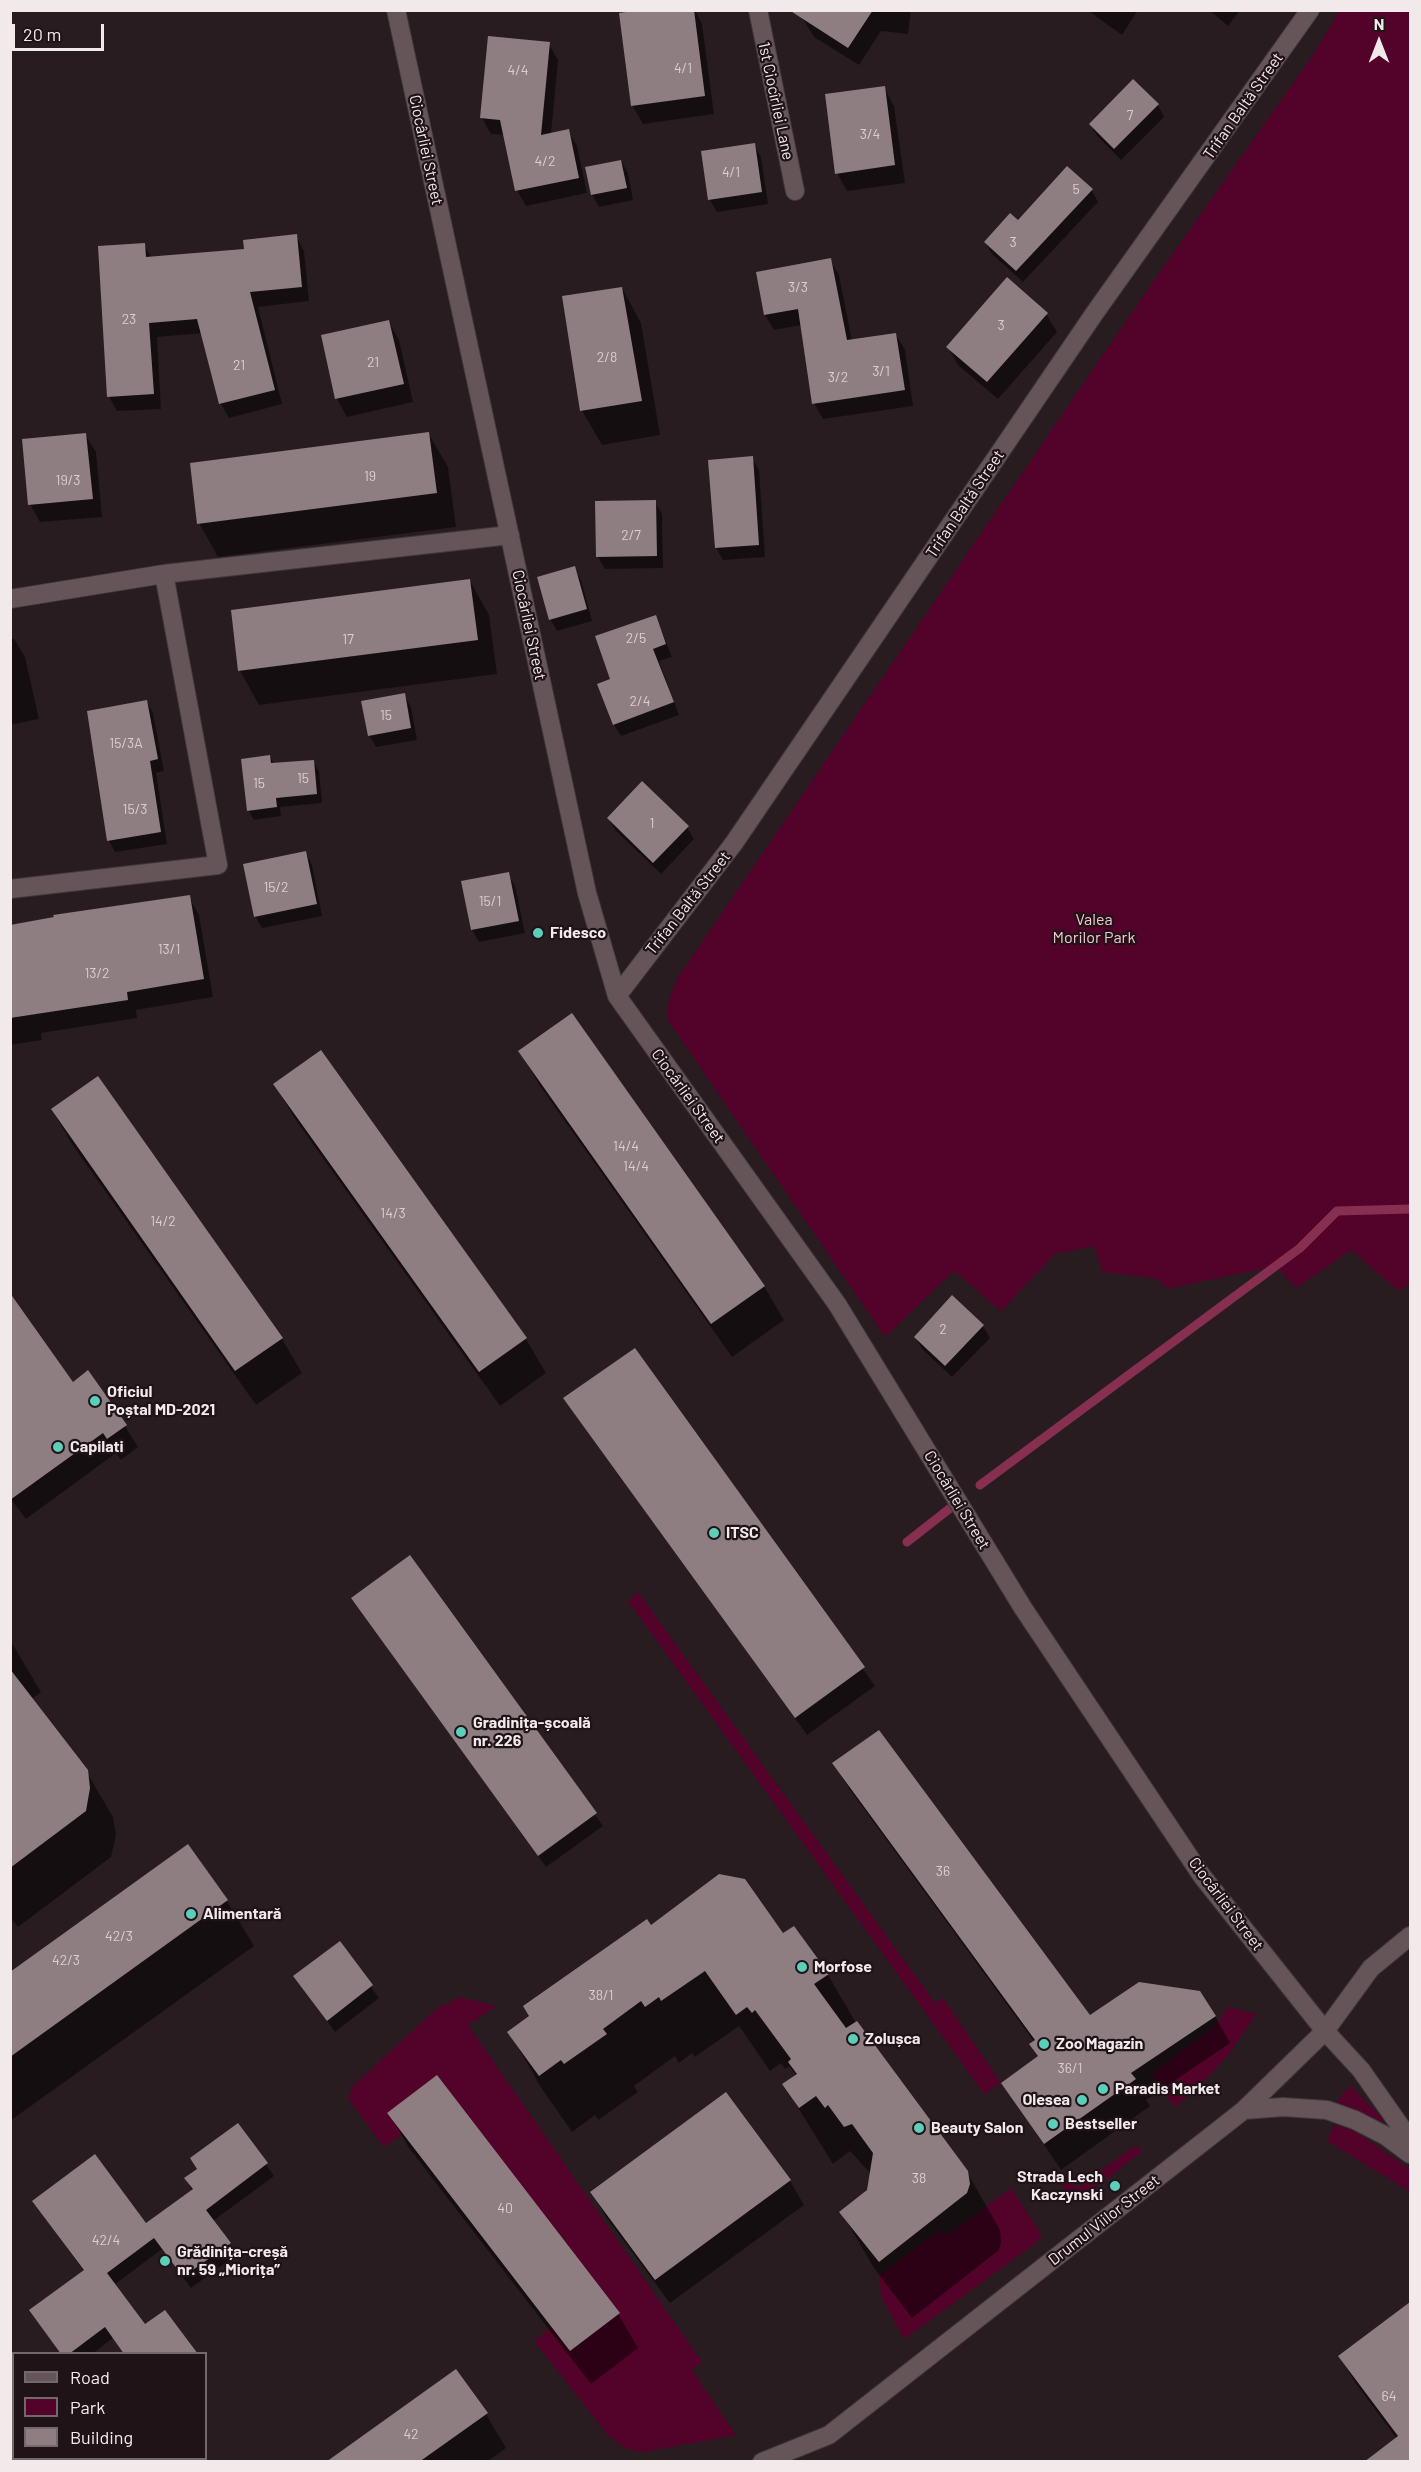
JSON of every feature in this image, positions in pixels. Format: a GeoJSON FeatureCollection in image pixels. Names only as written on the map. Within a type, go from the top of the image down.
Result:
{"type":"FeatureCollection","features":[{"type":"Feature","properties":{"kind":"street","name":"Ciocârliei Street"},"geometry":{"type":"LineString","coordinates":[[396,10],[587,893],[617,996],[837,1304],[1023,1608],[1202,1876],[1325,2031],[1361,2070],[1410,2140]]}},
{"type":"Feature","properties":{"kind":"street","name":"1st Ciocîrliei Lane"},"geometry":{"type":"LineString","coordinates":[[758,10],[795,191]]}},
{"type":"Feature","properties":{"kind":"street","name":"Trifan Baltă Street"},"geometry":{"type":"LineString","coordinates":[[617,996],[734,843],[1087,324],[1310,10]]}},
{"type":"Feature","properties":{"kind":"street"},"geometry":{"type":"LineString","coordinates":[[10,599],[165,574],[510,535]]}},
{"type":"Feature","properties":{"kind":"street"},"geometry":{"type":"LineString","coordinates":[[10,889],[218,865],[165,574]]}},
{"type":"Feature","properties":{"kind":"street","name":"Drumul Viilor Street"},"geometry":{"type":"LineString","coordinates":[[762,2462],[829,2435],[1244,2110],[1325,2031],[1371,1968],[1410,1936]]}},
{"type":"Feature","properties":{"kind":"street"},"geometry":{"type":"LineString","coordinates":[[1244,2110],[1283,2107],[1327,2110],[1355,2120],[1386,2136],[1410,2154]]}},
{"type":"Feature","properties":{"kind":"green space","name":"Valea Morilor Park"},"geometry":{"type":"Polygon","coordinates":[[[1339,11],[1410,11],[1410,1282],[1399,1291],[1351,1250],[1296,1288],[1275,1266],[1167,1289],[1158,1279],[1102,1272],[1094,1246],[1055,1254],[1001,1311],[954,1271],[885,1337],[667,1019],[669,1000],[678,977],[1152,283],[1313,55],[1339,11]]]}},
{"type":"Feature","properties":{"kind":"green space"},"geometry":{"type":"Polygon","coordinates":[[[638,1592],[935,2003],[943,1998],[1001,2083],[984,2094],[628,1601],[638,1592]]]}},
{"type":"Feature","properties":{"kind":"green space"},"geometry":{"type":"Polygon","coordinates":[[[460,1997],[496,2006],[468,2025],[702,2362],[692,2370],[736,2435],[644,2452],[626,2449],[608,2435],[534,2341],[552,2327],[570,2351],[619,2313],[388,2113],[403,2134],[384,2147],[348,2099],[352,2087],[436,2009],[460,1997]]]}},
{"type":"Feature","properties":{"kind":"green space"},"geometry":{"type":"Polygon","coordinates":[[[1228,2007],[1256,2014],[1229,2054],[1196,2090],[1174,2107],[1151,2074],[1215,2026],[1228,2007]]]}},
{"type":"Feature","properties":{"kind":"green space"},"geometry":{"type":"Polygon","coordinates":[[[1351,2086],[1384,2120],[1379,2125],[1360,2113],[1337,2105],[1339,2098],[1351,2086]]]}},
{"type":"Feature","properties":{"kind":"green space"},"geometry":{"type":"Polygon","coordinates":[[[1334,2125],[1354,2130],[1410,2170],[1410,2192],[1327,2141],[1334,2125]]]}},
{"type":"Feature","properties":{"kind":"green space"},"geometry":{"type":"Polygon","coordinates":[[[1136,2145],[1142,2152],[1085,2195],[1075,2199],[1061,2185],[1069,2179],[1076,2188],[1136,2145]]]}},
{"type":"Feature","properties":{"kind":"green space"},"geometry":{"type":"Polygon","coordinates":[[[1011,2188],[1042,2235],[1035,2244],[904,2339],[881,2296],[879,2275],[940,2230],[946,2236],[1011,2188]]]}},
{"type":"Feature","properties":{"kind":"building"},"geometry":{"type":"Polygon","coordinates":[[[639,10],[694,10],[705,96],[631,106],[619,13],[639,10]]]}},
{"type":"Feature","properties":{"kind":"building"},"geometry":{"type":"Polygon","coordinates":[[[789,10],[873,10],[848,48],[789,10]]]}},
{"type":"Feature","properties":{"kind":"building"},"geometry":{"type":"Polygon","coordinates":[[[488,36],[550,42],[541,135],[569,129],[579,178],[515,191],[500,120],[480,118],[488,36]]]}},
{"type":"Feature","properties":{"kind":"building"},"geometry":{"type":"Polygon","coordinates":[[[1133,79],[1159,104],[1114,149],[1089,124],[1133,79]]]}},
{"type":"Feature","properties":{"kind":"building"},"geometry":{"type":"Polygon","coordinates":[[[885,86],[895,165],[835,174],[825,94],[885,86]]]}},
{"type":"Feature","properties":{"kind":"building"},"geometry":{"type":"Polygon","coordinates":[[[755,143],[762,192],[708,200],[701,151],[755,143]]]}},
{"type":"Feature","properties":{"kind":"building"},"geometry":{"type":"Polygon","coordinates":[[[621,160],[627,188],[591,195],[585,167],[621,160]]]}},
{"type":"Feature","properties":{"kind":"building"},"geometry":{"type":"Polygon","coordinates":[[[1067,166],[1093,189],[1016,271],[984,242],[1010,213],[1018,220],[1067,166]]]}},
{"type":"Feature","properties":{"kind":"building"},"geometry":{"type":"Polygon","coordinates":[[[297,234],[302,287],[250,292],[275,390],[219,404],[197,319],[149,323],[154,394],[107,397],[98,246],[145,243],[146,257],[244,249],[243,240],[297,234]]]}},
{"type":"Feature","properties":{"kind":"building"},"geometry":{"type":"Polygon","coordinates":[[[831,258],[847,340],[896,333],[905,390],[812,404],[798,309],[764,315],[756,272],[831,258]]]}},
{"type":"Feature","properties":{"kind":"building"},"geometry":{"type":"Polygon","coordinates":[[[1007,277],[1048,313],[987,382],[946,347],[1007,277]]]}},
{"type":"Feature","properties":{"kind":"building"},"geometry":{"type":"Polygon","coordinates":[[[622,287],[642,401],[580,411],[562,296],[622,287]]]}},
{"type":"Feature","properties":{"kind":"building"},"geometry":{"type":"Polygon","coordinates":[[[389,320],[404,384],[335,399],[321,335],[389,320]]]}},
{"type":"Feature","properties":{"kind":"building"},"geometry":{"type":"Polygon","coordinates":[[[429,432],[437,493],[197,524],[190,463],[429,432]]]}},
{"type":"Feature","properties":{"kind":"building"},"geometry":{"type":"Polygon","coordinates":[[[86,433],[93,499],[28,505],[22,439],[86,433]]]}},
{"type":"Feature","properties":{"kind":"building"},"geometry":{"type":"Polygon","coordinates":[[[753,456],[759,545],[715,548],[708,460],[753,456]]]}},
{"type":"Feature","properties":{"kind":"building"},"geometry":{"type":"Polygon","coordinates":[[[656,500],[657,556],[596,557],[595,501],[656,500]]]}},
{"type":"Feature","properties":{"kind":"building"},"geometry":{"type":"Polygon","coordinates":[[[575,566],[587,609],[549,620],[537,577],[575,566]]]}},
{"type":"Feature","properties":{"kind":"building"},"geometry":{"type":"Polygon","coordinates":[[[470,579],[478,640],[238,671],[231,610],[470,579]]]}},
{"type":"Feature","properties":{"kind":"building"},"geometry":{"type":"Polygon","coordinates":[[[656,615],[666,644],[653,649],[674,702],[613,725],[597,684],[610,679],[595,636],[656,615]]]}},
{"type":"Feature","properties":{"kind":"building"},"geometry":{"type":"Polygon","coordinates":[[[405,693],[411,728],[368,736],[361,701],[405,693]]]}},
{"type":"Feature","properties":{"kind":"building"},"geometry":{"type":"Polygon","coordinates":[[[147,700],[158,759],[150,761],[161,832],[107,841],[87,711],[147,700]]]}},
{"type":"Feature","properties":{"kind":"building"},"geometry":{"type":"Polygon","coordinates":[[[270,755],[271,763],[314,760],[317,794],[276,798],[277,807],[247,811],[241,759],[270,755]]]}},
{"type":"Feature","properties":{"kind":"building"},"geometry":{"type":"Polygon","coordinates":[[[642,781],[689,826],[653,863],[607,818],[642,781]]]}},
{"type":"Feature","properties":{"kind":"building"},"geometry":{"type":"Polygon","coordinates":[[[306,851],[317,904],[254,917],[243,864],[306,851]]]}},
{"type":"Feature","properties":{"kind":"building"},"geometry":{"type":"Polygon","coordinates":[[[509,872],[519,921],[471,930],[461,881],[509,872]]]}},
{"type":"Feature","properties":{"kind":"building"},"geometry":{"type":"Polygon","coordinates":[[[190,895],[204,979],[127,992],[128,1000],[10,1018],[10,925],[54,917],[53,915],[190,895]]]}},
{"type":"Feature","properties":{"kind":"building"},"geometry":{"type":"Polygon","coordinates":[[[572,1013],[765,1286],[711,1324],[518,1051],[572,1013]]]}},
{"type":"Feature","properties":{"kind":"building"},"geometry":{"type":"Polygon","coordinates":[[[321,1050],[527,1338],[479,1372],[273,1084],[321,1050]]]}},
{"type":"Feature","properties":{"kind":"building"},"geometry":{"type":"Polygon","coordinates":[[[98,1076],[283,1338],[235,1371],[51,1109],[98,1076]]]}},
{"type":"Feature","properties":{"kind":"building"},"geometry":{"type":"Polygon","coordinates":[[[10,1293],[73,1382],[88,1370],[127,1425],[107,1439],[103,1433],[10,1500],[10,1293]]]}},
{"type":"Feature","properties":{"kind":"building"},"geometry":{"type":"Polygon","coordinates":[[[952,1295],[984,1325],[945,1366],[914,1337],[952,1295]]]}},
{"type":"Feature","properties":{"kind":"building","name":"ITSC"},"geometry":{"type":"Polygon","coordinates":[[[635,1348],[865,1667],[795,1718],[563,1398],[635,1348]]]}},
{"type":"Feature","properties":{"kind":"building"},"geometry":{"type":"Polygon","coordinates":[[[410,1555],[597,1813],[538,1856],[351,1598],[410,1555]]]}},
{"type":"Feature","properties":{"kind":"building"},"geometry":{"type":"Polygon","coordinates":[[[10,1669],[88,1770],[90,1788],[86,1811],[10,1868],[10,1669]]]}},
{"type":"Feature","properties":{"kind":"building"},"geometry":{"type":"Polygon","coordinates":[[[879,1730],[1090,2015],[1139,1982],[1200,1991],[1216,2016],[1131,2073],[1136,2079],[1044,2144],[1001,2083],[1038,2056],[1029,2044],[1035,2040],[832,1763],[879,1730]]]}},
{"type":"Feature","properties":{"kind":"building"},"geometry":{"type":"Polygon","coordinates":[[[188,1844],[228,1900],[10,2057],[10,1972],[188,1844]]]}},
{"type":"Feature","properties":{"kind":"building"},"geometry":{"type":"Polygon","coordinates":[[[719,1874],[745,1879],[783,1933],[794,1926],[829,1974],[814,1984],[846,2028],[857,2021],[968,2171],[970,2184],[967,2193],[879,2262],[839,2212],[867,2190],[873,2153],[852,2124],[844,2127],[828,2105],[825,2108],[816,2096],[799,2108],[782,2084],[797,2074],[788,2062],[791,2059],[755,2010],[752,2013],[747,2007],[736,2015],[705,1971],[661,2001],[659,1997],[645,2007],[641,2001],[603,2029],[607,2034],[564,2064],[561,2060],[539,2076],[507,2032],[529,2016],[523,2006],[647,1919],[651,1925],[719,1874]]]}},
{"type":"Feature","properties":{"kind":"building"},"geometry":{"type":"Polygon","coordinates":[[[340,1941],[373,1985],[327,2021],[293,1976],[340,1941]]]}},
{"type":"Feature","properties":{"kind":"building"},"geometry":{"type":"Polygon","coordinates":[[[437,2075],[620,2313],[570,2351],[387,2113],[437,2075]]]}},
{"type":"Feature","properties":{"kind":"building"},"geometry":{"type":"Polygon","coordinates":[[[726,2092],[791,2180],[655,2280],[590,2192],[726,2092]]]}},
{"type":"Feature","properties":{"kind":"building"},"geometry":{"type":"Polygon","coordinates":[[[238,2123],[268,2163],[206,2210],[231,2243],[183,2277],[154,2238],[107,2273],[145,2324],[165,2310],[196,2352],[123,2352],[105,2327],[72,2352],[60,2352],[29,2310],[84,2270],[32,2201],[95,2154],[146,2223],[193,2189],[184,2178],[197,2169],[190,2158],[238,2123]]]}},
{"type":"Feature","properties":{"kind":"building"},"geometry":{"type":"Polygon","coordinates":[[[1410,2302],[1410,2462],[1364,2462],[1398,2436],[1338,2356],[1410,2302]]]}},
{"type":"Feature","properties":{"kind":"building"},"geometry":{"type":"Polygon","coordinates":[[[456,2369],[488,2413],[419,2462],[326,2462],[456,2369]]]}},
{"type":"Feature","properties":{"kind":"waterway"},"geometry":{"type":"LineString","coordinates":[[980,1485],[1300,1248],[1337,1211],[1410,1209]]}},
{"type":"Feature","properties":{"kind":"waterway"},"geometry":{"type":"LineString","coordinates":[[907,1542],[958,1502]]}},
{"type":"Feature","properties":{"kind":"place","name":"Fidesco"},"geometry":{"type":"Point","coordinates":[538,933]}},
{"type":"Feature","properties":{"kind":"place","name":"Oficiul Poștal MD-2021"},"geometry":{"type":"Point","coordinates":[95,1401]}},
{"type":"Feature","properties":{"kind":"place","name":"Capilati"},"geometry":{"type":"Point","coordinates":[58,1447]}},
{"type":"Feature","properties":{"kind":"place","name":"ITSC"},"geometry":{"type":"Point","coordinates":[714,1533]}},
{"type":"Feature","properties":{"kind":"place","name":"Gradinița-școală nr. 226"},"geometry":{"type":"Point","coordinates":[461,1732]}},
{"type":"Feature","properties":{"kind":"place","name":"Alimentară"},"geometry":{"type":"Point","coordinates":[191,1914]}},
{"type":"Feature","properties":{"kind":"place","name":"Morfose"},"geometry":{"type":"Point","coordinates":[802,1967]}},
{"type":"Feature","properties":{"kind":"place","name":"Zolușca"},"geometry":{"type":"Point","coordinates":[853,2039]}},
{"type":"Feature","properties":{"kind":"place","name":"Zoo Magazin"},"geometry":{"type":"Point","coordinates":[1044,2044]}},
{"type":"Feature","properties":{"kind":"place","name":"Paradis Market"},"geometry":{"type":"Point","coordinates":[1103,2089]}},
{"type":"Feature","properties":{"kind":"place","name":"Olesea"},"geometry":{"type":"Point","coordinates":[1082,2100]}},
{"type":"Feature","properties":{"kind":"place","name":"Bestseller"},"geometry":{"type":"Point","coordinates":[1053,2124]}},
{"type":"Feature","properties":{"kind":"place","name":"Beauty Salon"},"geometry":{"type":"Point","coordinates":[919,2128]}},
{"type":"Feature","properties":{"kind":"place","name":"Strada Lech Kaczynski"},"geometry":{"type":"Point","coordinates":[1115,2186]}},
{"type":"Feature","properties":{"kind":"place","name":"Grădinița-creșă nr. 59 „Miorița”"},"geometry":{"type":"Point","coordinates":[165,2261]}}]}
